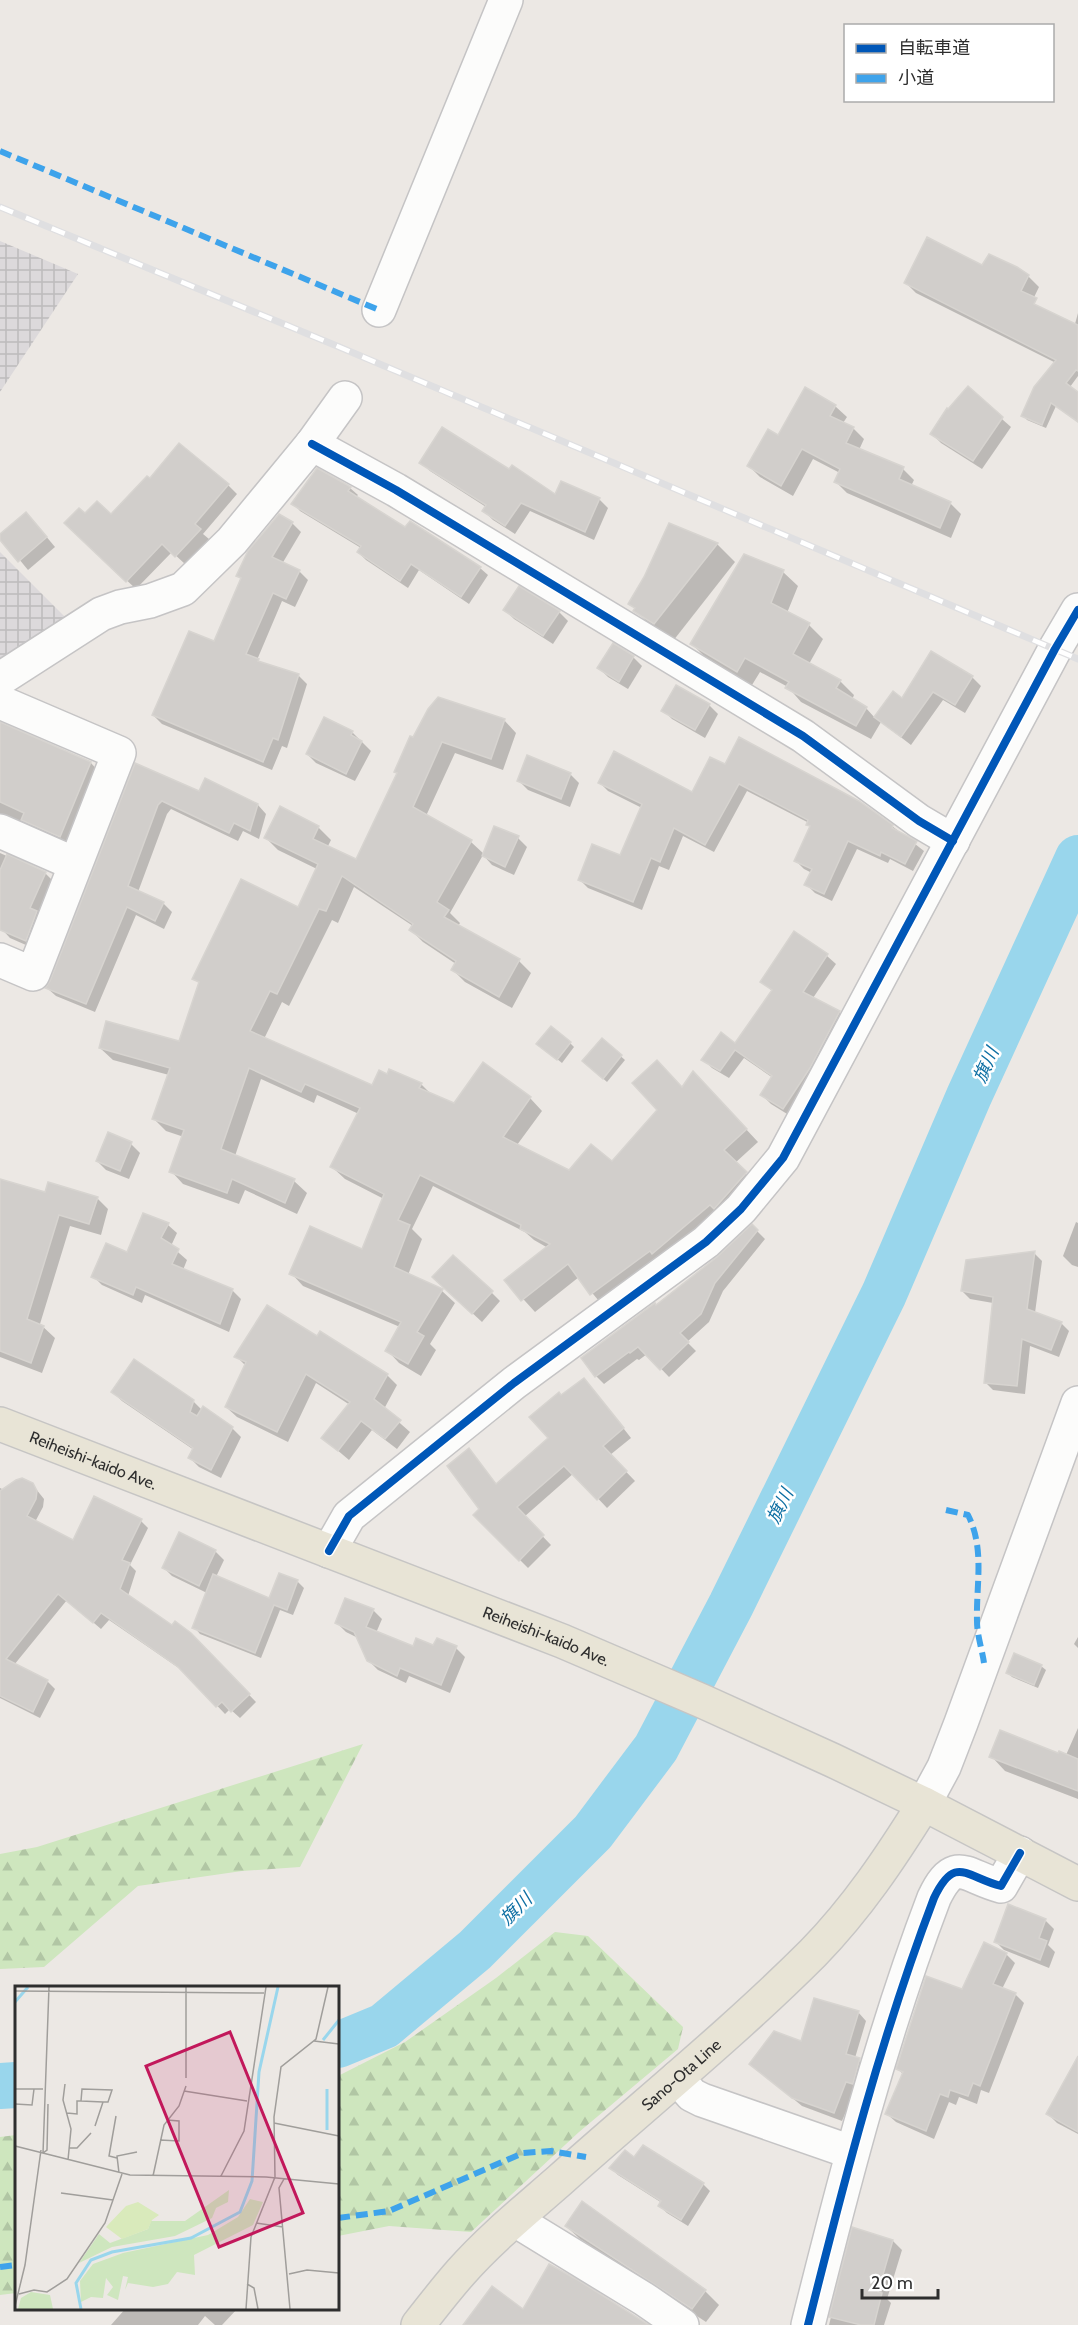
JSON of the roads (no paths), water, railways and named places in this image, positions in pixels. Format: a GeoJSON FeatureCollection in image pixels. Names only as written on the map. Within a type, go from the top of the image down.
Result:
{"type":"FeatureCollection","features":[{"type":"Feature","properties":{"kind":"main road","name":"Reiheishi-kaido Ave."},"geometry":{"type":"LineString","coordinates":[[0,1424],[562,1641],[702,1701],[888,1787],[1078,1884]]}},
{"type":"Feature","properties":{"kind":"main road","name":"Sano-Ota Line"},"geometry":{"type":"LineString","coordinates":[[418,2325],[462,2271],[515,2220],[634,2113],[737,2026],[822,1943],[850,1912],[889,1859],[924,1804]]}},
{"type":"Feature","properties":{"kind":"street"},"geometry":{"type":"LineString","coordinates":[[379,310],[506,0]]}},
{"type":"Feature","properties":{"kind":"street"},"geometry":{"type":"LineString","coordinates":[[0,679],[101,615],[120,607],[150,601],[183,589],[232,541],[312,444],[345,398]]}},
{"type":"Feature","properties":{"kind":"street"},"geometry":{"type":"LineString","coordinates":[[312,444],[435,513],[803,736],[919,821],[953,841]]}},
{"type":"Feature","properties":{"kind":"street"},"geometry":{"type":"LineString","coordinates":[[328,1551],[349,1516],[514,1383],[706,1242],[741,1209],[783,1158],[1078,610]]}},
{"type":"Feature","properties":{"kind":"street"},"geometry":{"type":"LineString","coordinates":[[0,702],[119,753],[33,974],[0,960]]}},
{"type":"Feature","properties":{"kind":"street"},"geometry":{"type":"LineString","coordinates":[[0,831],[75,864]]}},
{"type":"Feature","properties":{"kind":"street"},"geometry":{"type":"LineString","coordinates":[[924,1804],[944,1767],[957,1734],[1078,1403]]}},
{"type":"Feature","properties":{"kind":"street"},"geometry":{"type":"LineString","coordinates":[[808,2325],[851,2152],[873,2076],[920,1935],[942,1881],[949,1874],[958,1872],[970,1874],[1001,1886],[1020,1853]]}},
{"type":"Feature","properties":{"kind":"street"},"geometry":{"type":"LineString","coordinates":[[677,2078],[692,2095],[702,2100],[851,2152]]}},
{"type":"Feature","properties":{"kind":"street"},"geometry":{"type":"LineString","coordinates":[[515,2220],[682,2325]]}},
{"type":"Feature","properties":{"kind":"waterway","name":"旗川"},"geometry":{"type":"LineString","coordinates":[[339,2045],[384,2026],[475,1950],[593,1832],[656,1748],[731,1605],[884,1294],[969,1096],[1078,858]]}},
{"type":"Feature","properties":{"kind":"waterway","name":"旗川"},"geometry":{"type":"LineString","coordinates":[[0,2086],[15,2085]]}},
{"type":"Feature","properties":{"kind":"railway"},"geometry":{"type":"LineString","coordinates":[[0,207],[337,346],[1078,659]]}}]}
